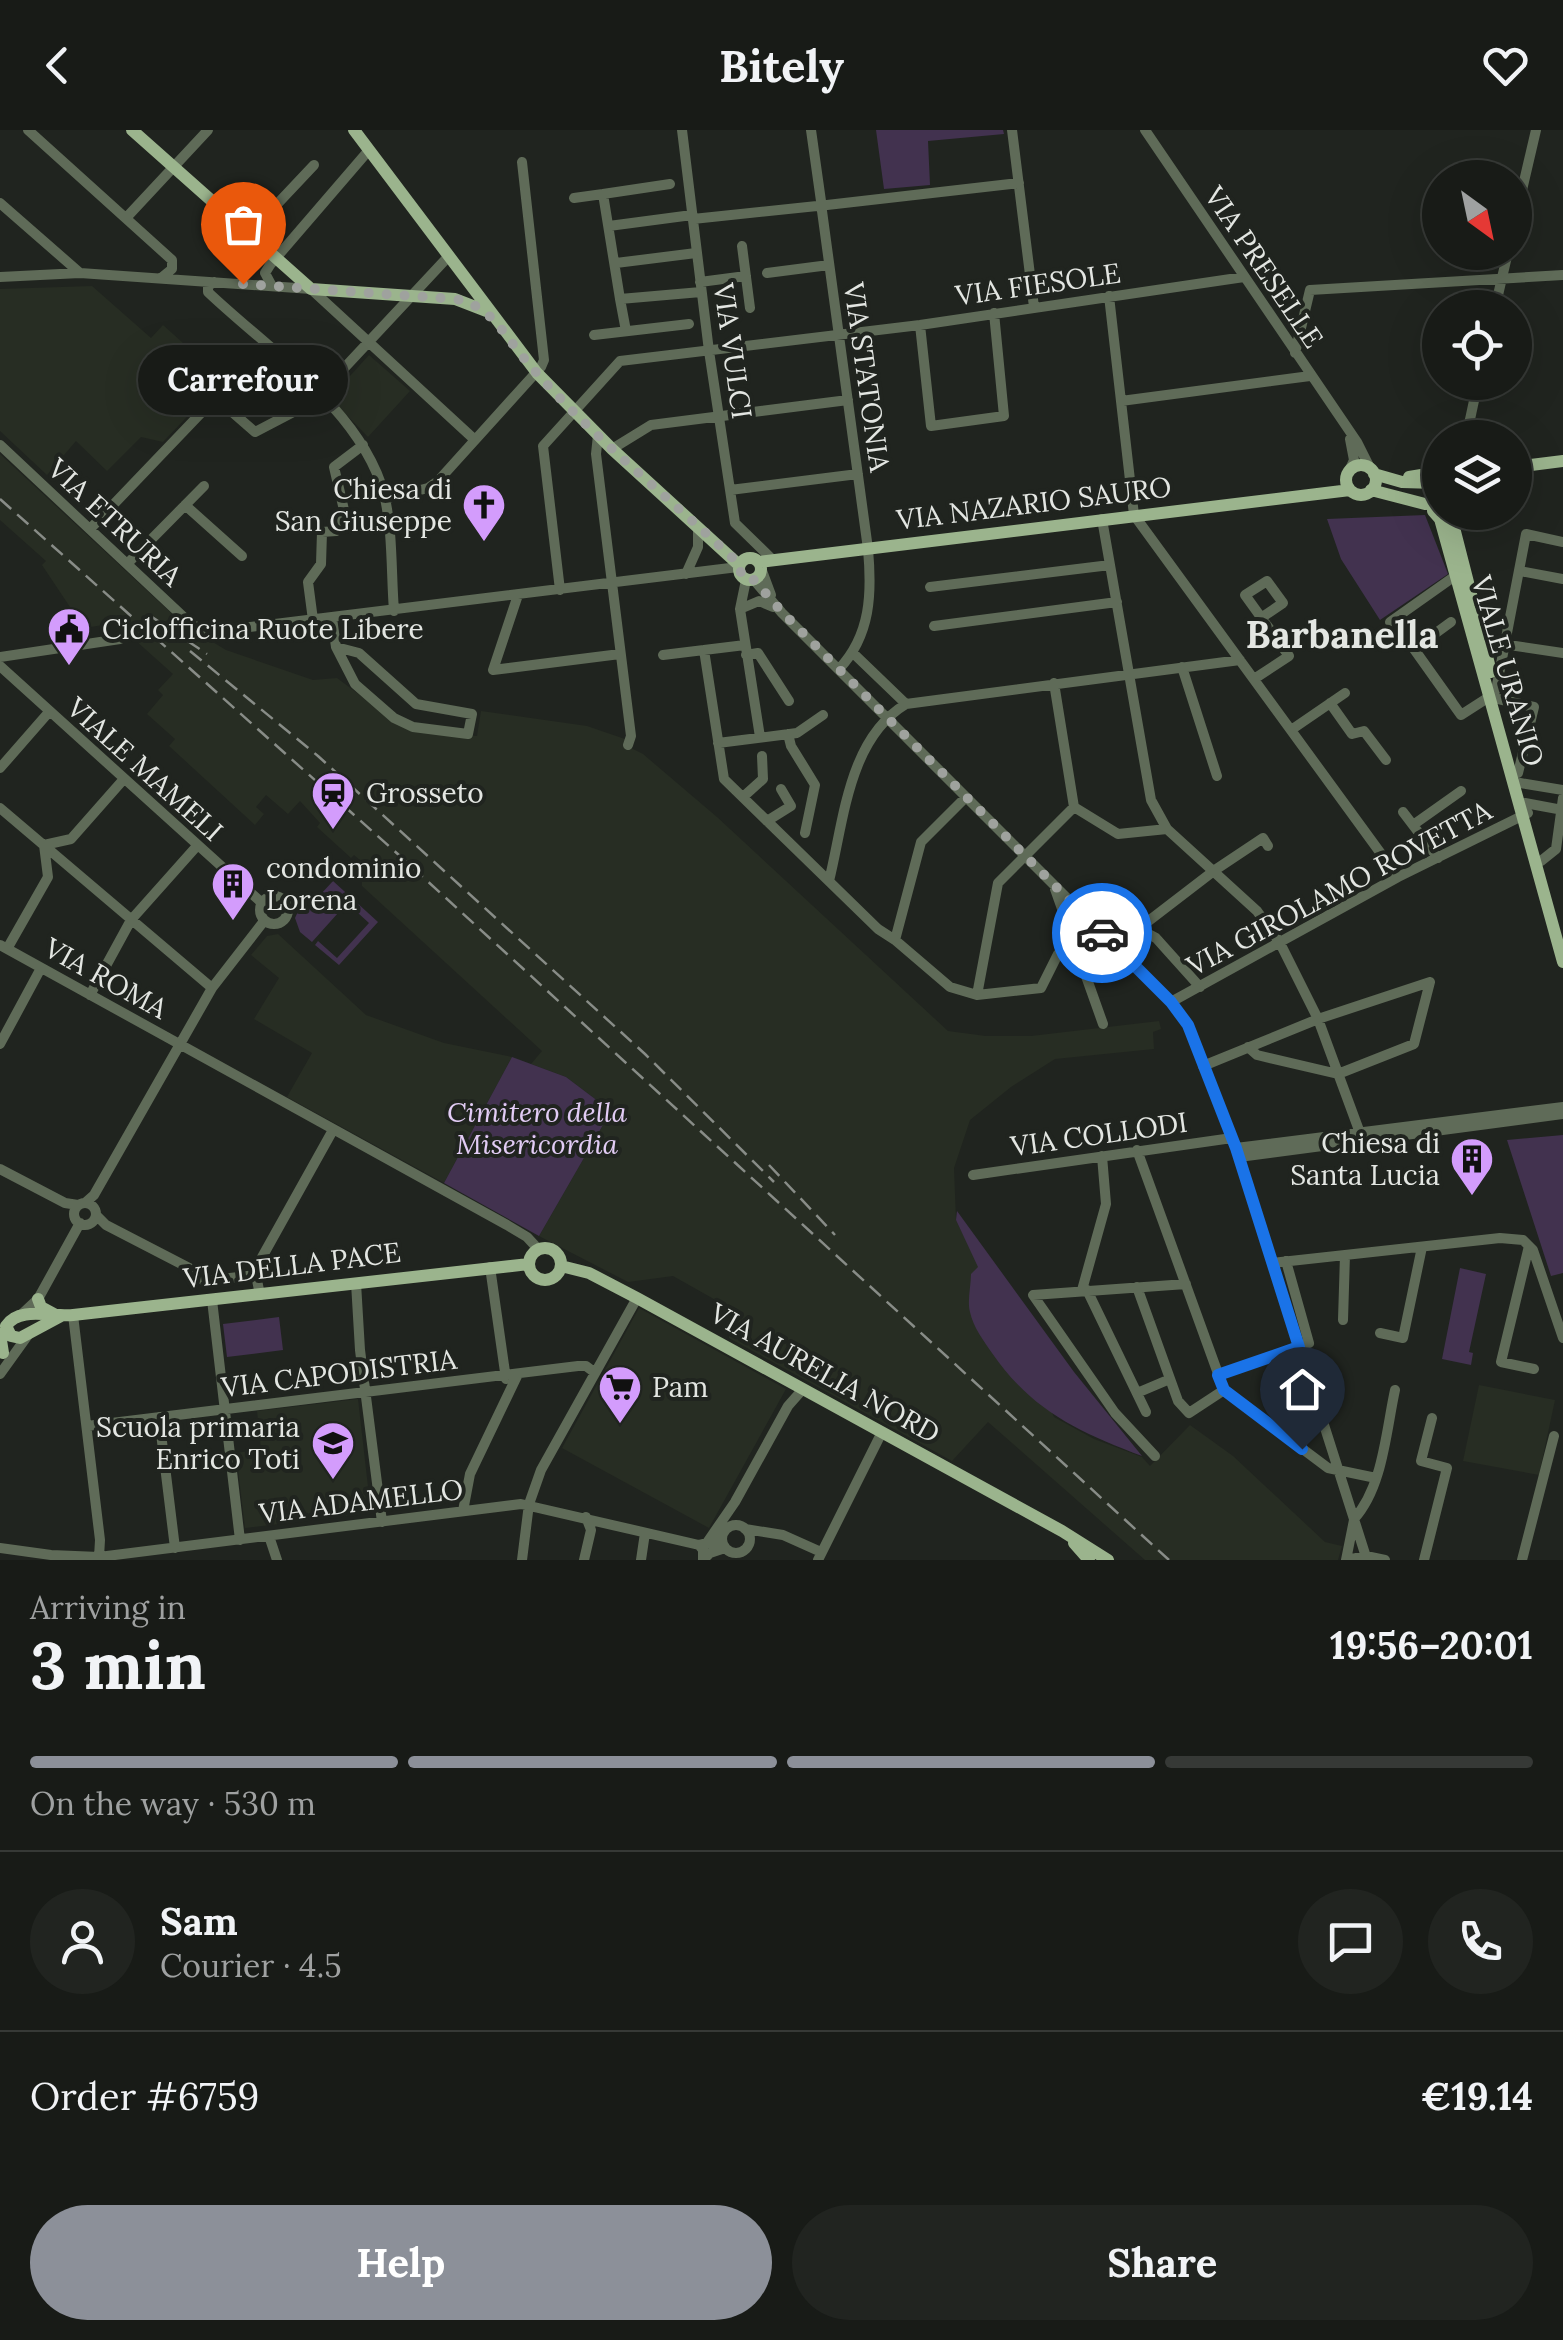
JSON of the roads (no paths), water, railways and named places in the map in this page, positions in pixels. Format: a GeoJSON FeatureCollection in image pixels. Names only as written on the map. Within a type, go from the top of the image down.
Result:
{"type":"FeatureCollection","features":[{"type":"Feature","properties":{"kind":"main road"},"geometry":{"type":"LineString","coordinates":[[132,130],[310,289],[455,299],[476,304],[492,315]]}},
{"type":"Feature","properties":{"kind":"main road"},"geometry":{"type":"LineString","coordinates":[[354,130],[537,373],[698,529],[753,568]]}},
{"type":"Feature","properties":{"kind":"main road"},"geometry":{"type":"LineString","coordinates":[[432,238],[464,286],[462,295],[455,299]]}},
{"type":"Feature","properties":{"kind":"main road"},"geometry":{"type":"LineString","coordinates":[[1532,465],[1563,461]]}},
{"type":"Feature","properties":{"kind":"main road"},"geometry":{"type":"LineString","coordinates":[[1422,479],[1392,480],[1362,466],[1349,479],[1358,495],[1372,490],[1422,506]]}},
{"type":"Feature","properties":{"kind":"main road"},"geometry":{"type":"LineString","coordinates":[[1372,472],[1372,490]]}},
{"type":"Feature","properties":{"kind":"main road","name":"VIA NAZARIO SAURO"},"geometry":{"type":"LineString","coordinates":[[753,568],[868,548],[1316,493],[1349,479]]}},
{"type":"Feature","properties":{"kind":"main road","name":"VIALE URANIO"},"geometry":{"type":"LineString","coordinates":[[1443,530],[1495,696],[1563,940]]}},
{"type":"Feature","properties":{"kind":"main road","name":"VIALE URANIO"},"geometry":{"type":"LineString","coordinates":[[1454,530],[1478,639]]}},
{"type":"Feature","properties":{"kind":"main road","name":"VIALE URANIO"},"geometry":{"type":"LineString","coordinates":[[1495,696],[1563,962]]}},
{"type":"Feature","properties":{"kind":"main road"},"geometry":{"type":"LineString","coordinates":[[529,1264],[538,1250]]}},
{"type":"Feature","properties":{"kind":"main road","name":"VIA AURELIA NORD"},"geometry":{"type":"LineString","coordinates":[[529,1264],[532,1273],[544,1280],[557,1274],[559,1256],[552,1250],[538,1250]]}},
{"type":"Feature","properties":{"kind":"main road","name":"VIA DELLA PACE"},"geometry":{"type":"LineString","coordinates":[[17,1323],[529,1264]]}},
{"type":"Feature","properties":{"kind":"main road","name":"VIA AURELIA NORD"},"geometry":{"type":"LineString","coordinates":[[560,1266],[590,1274],[636,1298],[1062,1531],[1108,1560]]}},
{"type":"Feature","properties":{"kind":"main road"},"geometry":{"type":"LineString","coordinates":[[38,1299],[42,1307],[63,1315]]}},
{"type":"Feature","properties":{"kind":"main road"},"geometry":{"type":"LineString","coordinates":[[1,1355],[17,1323]]}},
{"type":"Feature","properties":{"kind":"main road","name":"VIA AURELIA NORD"},"geometry":{"type":"LineString","coordinates":[[1062,1531],[1076,1553],[1090,1560]]}},
{"type":"Feature","properties":{"kind":"street"},"geometry":{"type":"LineString","coordinates":[[28,130],[172,260],[172,269],[160,278]]}},
{"type":"Feature","properties":{"kind":"street"},"geometry":{"type":"LineString","coordinates":[[126,218],[208,130]]}},
{"type":"Feature","properties":{"kind":"street","name":"VIA VULCI"},"geometry":{"type":"LineString","coordinates":[[682,130],[708,351],[734,523],[753,568],[782,612],[1116,946],[1188,1025],[1236,1148],[1366,1558]]}},
{"type":"Feature","properties":{"kind":"street","name":"VIA STATONIA"},"geometry":{"type":"LineString","coordinates":[[812,130],[871,595],[860,638],[839,668]]}},
{"type":"Feature","properties":{"kind":"street"},"geometry":{"type":"LineString","coordinates":[[1012,130],[1034,307]]}},
{"type":"Feature","properties":{"kind":"street","name":"VIA PRESELLE"},"geometry":{"type":"LineString","coordinates":[[1145,130],[1372,472]]}},
{"type":"Feature","properties":{"kind":"street"},"geometry":{"type":"LineString","coordinates":[[1529,160],[1536,130]]}},
{"type":"Feature","properties":{"kind":"street"},"geometry":{"type":"LineString","coordinates":[[272,286],[266,274],[274,259],[369,150]]}},
{"type":"Feature","properties":{"kind":"street"},"geometry":{"type":"LineString","coordinates":[[385,499],[438,482],[537,373],[544,360],[522,162]]}},
{"type":"Feature","properties":{"kind":"street"},"geometry":{"type":"LineString","coordinates":[[248,235],[314,164]]}},
{"type":"Feature","properties":{"kind":"street"},"geometry":{"type":"LineString","coordinates":[[610,226],[1019,183]]}},
{"type":"Feature","properties":{"kind":"street"},"geometry":{"type":"LineString","coordinates":[[574,198],[670,184]]}},
{"type":"Feature","properties":{"kind":"street"},"geometry":{"type":"LineString","coordinates":[[604,194],[626,332]]}},
{"type":"Feature","properties":{"kind":"street"},"geometry":{"type":"LineString","coordinates":[[0,203],[80,273]]}},
{"type":"Feature","properties":{"kind":"street"},"geometry":{"type":"LineString","coordinates":[[742,246],[750,308]]}},
{"type":"Feature","properties":{"kind":"street"},"geometry":{"type":"LineString","coordinates":[[616,263],[696,253]]}},
{"type":"Feature","properties":{"kind":"street"},"geometry":{"type":"LineString","coordinates":[[216,398],[255,432],[320,396],[446,260]]}},
{"type":"Feature","properties":{"kind":"street"},"geometry":{"type":"LineString","coordinates":[[767,274],[829,265]]}},
{"type":"Feature","properties":{"kind":"street"},"geometry":{"type":"LineString","coordinates":[[1499,290],[1504,270]]}},
{"type":"Feature","properties":{"kind":"street"},"geometry":{"type":"LineString","coordinates":[[0,276],[80,273],[310,289],[474,440]]}},
{"type":"Feature","properties":{"kind":"street"},"geometry":{"type":"LineString","coordinates":[[1294,353],[1310,290],[1563,275]]}},
{"type":"Feature","properties":{"kind":"street"},"geometry":{"type":"LineString","coordinates":[[620,299],[746,276]]}},
{"type":"Feature","properties":{"kind":"street","name":"VIA FIESOLE"},"geometry":{"type":"LineString","coordinates":[[560,590],[543,446],[620,360],[920,325],[1244,278]]}},
{"type":"Feature","properties":{"kind":"street"},"geometry":{"type":"LineString","coordinates":[[214,282],[208,286],[208,292],[320,396],[363,446],[385,499],[394,610]]}},
{"type":"Feature","properties":{"kind":"street"},"geometry":{"type":"LineString","coordinates":[[1109,296],[1134,515],[1398,878]]}},
{"type":"Feature","properties":{"kind":"street"},"geometry":{"type":"LineString","coordinates":[[920,325],[930,426],[1004,416],[994,312]]}},
{"type":"Feature","properties":{"kind":"street"},"geometry":{"type":"LineString","coordinates":[[594,335],[688,324]]}},
{"type":"Feature","properties":{"kind":"street"},"geometry":{"type":"LineString","coordinates":[[90,530],[267,344]]}},
{"type":"Feature","properties":{"kind":"street"},"geometry":{"type":"LineString","coordinates":[[1121,401],[1310,376]]}},
{"type":"Feature","properties":{"kind":"street"},"geometry":{"type":"LineString","coordinates":[[612,449],[651,425],[848,400]]}},
{"type":"Feature","properties":{"kind":"street"},"geometry":{"type":"LineString","coordinates":[[1346,428],[1354,451],[1349,479]]}},
{"type":"Feature","properties":{"kind":"street"},"geometry":{"type":"LineString","coordinates":[[598,435],[596,454],[631,736],[628,745]]}},
{"type":"Feature","properties":{"kind":"street","name":"VIA ETRURIA"},"geometry":{"type":"LineString","coordinates":[[0,445],[201,630]]}},
{"type":"Feature","properties":{"kind":"street"},"geometry":{"type":"LineString","coordinates":[[313,620],[308,582],[321,564],[322,532],[336,531],[344,510],[334,468],[363,446]]}},
{"type":"Feature","properties":{"kind":"street"},"geometry":{"type":"LineString","coordinates":[[730,490],[858,474]]}},
{"type":"Feature","properties":{"kind":"street"},"geometry":{"type":"LineString","coordinates":[[126,564],[204,486]]}},
{"type":"Feature","properties":{"kind":"street"},"geometry":{"type":"LineString","coordinates":[[185,505],[242,556]]}},
{"type":"Feature","properties":{"kind":"street"},"geometry":{"type":"LineString","coordinates":[[1102,519],[1151,800],[1167,829],[1257,911],[1280,943],[1318,1019],[1360,1132]]}},
{"type":"Feature","properties":{"kind":"street"},"geometry":{"type":"LineString","coordinates":[[686,574],[698,546],[698,529]]}},
{"type":"Feature","properties":{"kind":"street"},"geometry":{"type":"LineString","coordinates":[[1495,696],[1526,534],[1563,542]]}},
{"type":"Feature","properties":{"kind":"street"},"geometry":{"type":"LineString","coordinates":[[930,587],[1110,565]]}},
{"type":"Feature","properties":{"kind":"street"},"geometry":{"type":"LineString","coordinates":[[753,568],[740,609],[760,737]]}},
{"type":"Feature","properties":{"kind":"street","name":"VIA NAZARIO SAURO"},"geometry":{"type":"LineString","coordinates":[[201,630],[224,631],[753,568]]}},
{"type":"Feature","properties":{"kind":"street"},"geometry":{"type":"LineString","coordinates":[[1520,571],[1563,580]]}},
{"type":"Feature","properties":{"kind":"street"},"geometry":{"type":"LineString","coordinates":[[1390,622],[1455,576]]}},
{"type":"Feature","properties":{"kind":"street"},"geometry":{"type":"LineString","coordinates":[[518,595],[493,670],[620,654]]}},
{"type":"Feature","properties":{"kind":"street"},"geometry":{"type":"LineString","coordinates":[[740,609],[759,601],[782,612]]}},
{"type":"Feature","properties":{"kind":"street"},"geometry":{"type":"LineString","coordinates":[[934,626],[1117,602]]}},
{"type":"Feature","properties":{"kind":"street"},"geometry":{"type":"LineString","coordinates":[[332,618],[336,646],[355,684],[394,718],[414,728],[468,734],[472,714],[416,704],[359,653],[336,646]]}},
{"type":"Feature","properties":{"kind":"street"},"geometry":{"type":"LineString","coordinates":[[1254,679],[1289,656],[1261,618]]}},
{"type":"Feature","properties":{"kind":"street"},"geometry":{"type":"LineString","coordinates":[[1451,622],[1414,649],[1461,715],[1495,696],[1534,707],[1519,778],[1563,790]]}},
{"type":"Feature","properties":{"kind":"street"},"geometry":{"type":"LineString","coordinates":[[1478,639],[1563,653]]}},
{"type":"Feature","properties":{"kind":"street"},"geometry":{"type":"LineString","coordinates":[[0,657],[120,640]]}},
{"type":"Feature","properties":{"kind":"street"},"geometry":{"type":"LineString","coordinates":[[704,650],[724,779],[878,929],[950,986],[977,994],[1041,988],[1058,954],[1102,933]]}},
{"type":"Feature","properties":{"kind":"street"},"geometry":{"type":"LineString","coordinates":[[662,655],[704,650],[758,652],[788,701]]}},
{"type":"Feature","properties":{"kind":"street"},"geometry":{"type":"LineString","coordinates":[[853,653],[906,704]]}},
{"type":"Feature","properties":{"kind":"street"},"geometry":{"type":"LineString","coordinates":[[828,881],[861,753],[888,717],[906,704],[1240,660]]}},
{"type":"Feature","properties":{"kind":"street","name":"VIALE MAMELI"},"geometry":{"type":"LineString","coordinates":[[0,666],[262,903],[274,896],[288,906],[283,921],[272,924],[264,920]]}},
{"type":"Feature","properties":{"kind":"street"},"geometry":{"type":"LineString","coordinates":[[1182,667],[1217,776]]}},
{"type":"Feature","properties":{"kind":"street"},"geometry":{"type":"LineString","coordinates":[[1054,683],[1074,807],[1118,834],[1167,829]]}},
{"type":"Feature","properties":{"kind":"street"},"geometry":{"type":"LineString","coordinates":[[1292,730],[1345,693]]}},
{"type":"Feature","properties":{"kind":"street"},"geometry":{"type":"LineString","coordinates":[[1330,704],[1352,734],[1364,731],[1386,760]]}},
{"type":"Feature","properties":{"kind":"street"},"geometry":{"type":"LineString","coordinates":[[0,768],[49,712]]}},
{"type":"Feature","properties":{"kind":"street"},"geometry":{"type":"LineString","coordinates":[[718,743],[798,733],[822,716]]}},
{"type":"Feature","properties":{"kind":"street"},"geometry":{"type":"LineString","coordinates":[[788,734],[815,786],[805,833]]}},
{"type":"Feature","properties":{"kind":"street"},"geometry":{"type":"LineString","coordinates":[[743,798],[763,779],[762,756]]}},
{"type":"Feature","properties":{"kind":"street"},"geometry":{"type":"LineString","coordinates":[[44,845],[71,840],[123,780]]}},
{"type":"Feature","properties":{"kind":"street"},"geometry":{"type":"LineString","coordinates":[[781,789],[791,806]]}},
{"type":"Feature","properties":{"kind":"street"},"geometry":{"type":"LineString","coordinates":[[1412,825],[1461,791]]}},
{"type":"Feature","properties":{"kind":"street"},"geometry":{"type":"LineString","coordinates":[[895,940],[920,842],[966,797]]}},
{"type":"Feature","properties":{"kind":"street"},"geometry":{"type":"LineString","coordinates":[[767,821],[791,806],[810,810]]}},
{"type":"Feature","properties":{"kind":"street"},"geometry":{"type":"LineString","coordinates":[[1525,811],[1562,806],[1556,849],[1541,861]]}},
{"type":"Feature","properties":{"kind":"street"},"geometry":{"type":"LineString","coordinates":[[977,994],[998,883],[1074,807]]}},
{"type":"Feature","properties":{"kind":"street"},"geometry":{"type":"LineString","coordinates":[[0,808],[212,988]]}},
{"type":"Feature","properties":{"kind":"street","name":"VIA GIROLAMO ROVETTA"},"geometry":{"type":"LineString","coordinates":[[1171,1002],[1525,811]]}},
{"type":"Feature","properties":{"kind":"street"},"geometry":{"type":"LineString","coordinates":[[1403,812],[1438,858]]}},
{"type":"Feature","properties":{"kind":"street"},"geometry":{"type":"LineString","coordinates":[[1116,946],[1263,838],[1268,846]]}},
{"type":"Feature","properties":{"kind":"street"},"geometry":{"type":"LineString","coordinates":[[3,947],[48,877],[44,845]]}},
{"type":"Feature","properties":{"kind":"street"},"geometry":{"type":"LineString","coordinates":[[90,995],[132,920],[196,847]]}},
{"type":"Feature","properties":{"kind":"street"},"geometry":{"type":"LineString","coordinates":[[1053,883],[1103,1024]]}},
{"type":"Feature","properties":{"kind":"street"},"geometry":{"type":"LineString","coordinates":[[80,1223],[74,1212],[94,1195],[185,1044],[212,988],[264,920],[260,912],[262,903]]}},
{"type":"Feature","properties":{"kind":"street"},"geometry":{"type":"LineString","coordinates":[[1138,929],[1156,938],[1200,986]]}},
{"type":"Feature","properties":{"kind":"street","name":"VIA ROMA"},"geometry":{"type":"LineString","coordinates":[[3,947],[185,1044]]}},
{"type":"Feature","properties":{"kind":"street"},"geometry":{"type":"LineString","coordinates":[[0,1044],[41,968]]}},
{"type":"Feature","properties":{"kind":"street"},"geometry":{"type":"LineString","coordinates":[[1203,1066],[1318,1019],[1430,982],[1414,1044],[1338,1074],[1257,1056],[1248,1048]]}},
{"type":"Feature","properties":{"kind":"street","name":"VIA AURELIA NORD"},"geometry":{"type":"LineString","coordinates":[[185,1044],[507,1225],[527,1237],[538,1250]]}},
{"type":"Feature","properties":{"kind":"street"},"geometry":{"type":"LineString","coordinates":[[1236,1148],[1563,1110]]}},
{"type":"Feature","properties":{"kind":"street"},"geometry":{"type":"LineString","coordinates":[[1236,1148],[1563,1110]]}},
{"type":"Feature","properties":{"kind":"street"},"geometry":{"type":"LineString","coordinates":[[260,1294],[256,1275],[261,1258],[333,1130]]}},
{"type":"Feature","properties":{"kind":"street","name":"VIA COLLODI"},"geometry":{"type":"LineString","coordinates":[[973,1176],[1137,1150],[1236,1148]]}},
{"type":"Feature","properties":{"kind":"street"},"geometry":{"type":"LineString","coordinates":[[1137,1150],[1224,1390],[1328,1468],[1376,1478]]}},
{"type":"Feature","properties":{"kind":"street"},"geometry":{"type":"LineString","coordinates":[[1102,1156],[1106,1204],[1085,1290],[1146,1412]]}},
{"type":"Feature","properties":{"kind":"street"},"geometry":{"type":"LineString","coordinates":[[0,1169],[65,1203],[94,1206],[105,1224],[204,1280],[256,1275]]}},
{"type":"Feature","properties":{"kind":"street"},"geometry":{"type":"LineString","coordinates":[[80,1223],[89,1224],[96,1215]]}},
{"type":"Feature","properties":{"kind":"street"},"geometry":{"type":"LineString","coordinates":[[0,1374],[17,1323],[38,1299],[80,1223]]}},
{"type":"Feature","properties":{"kind":"street"},"geometry":{"type":"LineString","coordinates":[[1272,1263],[1500,1238],[1523,1240],[1559,1315],[1563,1338]]}},
{"type":"Feature","properties":{"kind":"street"},"geometry":{"type":"LineString","coordinates":[[1529,1246],[1501,1362],[1534,1369]]}},
{"type":"Feature","properties":{"kind":"street"},"geometry":{"type":"LineString","coordinates":[[1380,1332],[1404,1338],[1422,1247]]}},
{"type":"Feature","properties":{"kind":"street"},"geometry":{"type":"LineString","coordinates":[[1343,1320],[1345,1255]]}},
{"type":"Feature","properties":{"kind":"street"},"geometry":{"type":"LineString","coordinates":[[1218,1375],[1309,1343],[1286,1261]]}},
{"type":"Feature","properties":{"kind":"street"},"geometry":{"type":"LineString","coordinates":[[463,1511],[470,1474],[506,1398],[511,1374],[490,1266]]}},
{"type":"Feature","properties":{"kind":"street"},"geometry":{"type":"LineString","coordinates":[[191,1303],[204,1280]]}},
{"type":"Feature","properties":{"kind":"street"},"geometry":{"type":"LineString","coordinates":[[356,1283],[354,1299],[382,1522]]}},
{"type":"Feature","properties":{"kind":"street"},"geometry":{"type":"LineString","coordinates":[[1156,1456],[1115,1413],[1033,1295],[1186,1284]]}},
{"type":"Feature","properties":{"kind":"street"},"geometry":{"type":"LineString","coordinates":[[1137,1287],[1178,1401],[1190,1413],[1224,1390]]}},
{"type":"Feature","properties":{"kind":"street"},"geometry":{"type":"LineString","coordinates":[[522,1560],[529,1504],[541,1470],[636,1298]]}},
{"type":"Feature","properties":{"kind":"street"},"geometry":{"type":"LineString","coordinates":[[212,1300],[240,1540]]}},
{"type":"Feature","properties":{"kind":"street"},"geometry":{"type":"LineString","coordinates":[[63,1315],[87,1426],[100,1540],[98,1556]]}},
{"type":"Feature","properties":{"kind":"street","name":"VIA CAPODISTRIA"},"geometry":{"type":"LineString","coordinates":[[87,1426],[582,1366],[594,1372]]}},
{"type":"Feature","properties":{"kind":"street"},"geometry":{"type":"LineString","coordinates":[[1137,1392],[1170,1379]]}},
{"type":"Feature","properties":{"kind":"street"},"geometry":{"type":"LineString","coordinates":[[702,1545],[735,1502],[788,1406],[804,1389]]}},
{"type":"Feature","properties":{"kind":"street"},"geometry":{"type":"LineString","coordinates":[[1385,1560],[1346,1560],[1354,1520],[1366,1506],[1376,1478],[1395,1390]]}},
{"type":"Feature","properties":{"kind":"street"},"geometry":{"type":"LineString","coordinates":[[160,1417],[175,1548]]}},
{"type":"Feature","properties":{"kind":"street"},"geometry":{"type":"LineString","coordinates":[[1424,1560],[1447,1468],[1420,1461],[1432,1418]]}},
{"type":"Feature","properties":{"kind":"street"},"geometry":{"type":"LineString","coordinates":[[744,1528],[777,1533],[820,1556],[882,1434]]}},
{"type":"Feature","properties":{"kind":"street"},"geometry":{"type":"LineString","coordinates":[[1522,1560],[1554,1436]]}},
{"type":"Feature","properties":{"kind":"street"},"geometry":{"type":"LineString","coordinates":[[702,1545],[735,1547],[749,1537],[735,1513],[735,1502]]}},
{"type":"Feature","properties":{"kind":"street"},"geometry":{"type":"LineString","coordinates":[[735,1502],[735,1547]]}},
{"type":"Feature","properties":{"kind":"street","name":"VIA ADAMELLO"},"geometry":{"type":"LineString","coordinates":[[0,1548],[98,1556],[529,1504],[702,1545]]}},
{"type":"Feature","properties":{"kind":"street"},"geometry":{"type":"LineString","coordinates":[[584,1560],[591,1530],[586,1517]]}},
{"type":"Feature","properties":{"kind":"street"},"geometry":{"type":"LineString","coordinates":[[735,1547],[744,1528]]}},
{"type":"Feature","properties":{"kind":"street"},"geometry":{"type":"LineString","coordinates":[[703,1560],[715,1550],[777,1533]]}},
{"type":"Feature","properties":{"kind":"street"},"geometry":{"type":"LineString","coordinates":[[642,1560],[646,1534]]}},
{"type":"Feature","properties":{"kind":"street"},"geometry":{"type":"LineString","coordinates":[[270,1536],[277,1560]]}},
{"type":"Feature","properties":{"kind":"street"},"geometry":{"type":"LineString","coordinates":[[702,1545],[703,1560]]}},
{"type":"Feature","properties":{"kind":"railway"},"geometry":{"type":"LineString","coordinates":[[0,499],[400,856],[1169,1560]]}},
{"type":"Feature","properties":{"kind":"railway"},"geometry":{"type":"LineString","coordinates":[[149,615],[207,654]]}},
{"type":"Feature","properties":{"kind":"railway"},"geometry":{"type":"LineString","coordinates":[[190,651],[318,756],[645,1054],[774,1182]]}},
{"type":"Feature","properties":{"kind":"railway"},"geometry":{"type":"LineString","coordinates":[[769,1165],[835,1235]]}},
{"type":"Feature","properties":{"kind":"place","name":"Carrefour"},"geometry":{"type":"Point","coordinates":[243,284]}},
{"type":"Feature","properties":{"kind":"place","name":"Chiesa di San Giuseppe"},"geometry":{"type":"Point","coordinates":[484,543]}},
{"type":"Feature","properties":{"kind":"place","name":"Ciclofficina Ruote Libere"},"geometry":{"type":"Point","coordinates":[69,667]}},
{"type":"Feature","properties":{"kind":"place","name":"Grosseto"},"geometry":{"type":"Point","coordinates":[333,831]}},
{"type":"Feature","properties":{"kind":"place","name":"condominio Lorena"},"geometry":{"type":"Point","coordinates":[233,922]}},
{"type":"Feature","properties":{"kind":"place","name":"Chiesa di Santa Lucia"},"geometry":{"type":"Point","coordinates":[1472,1197]}},
{"type":"Feature","properties":{"kind":"place","name":"Pam"},"geometry":{"type":"Point","coordinates":[620,1425]}},
{"type":"Feature","properties":{"kind":"place","name":"Scuola primaria Enrico Toti"},"geometry":{"type":"Point","coordinates":[333,1481]}},
{"type":"Feature","properties":{"kind":"district","name":"Barbanella"},"geometry":{"type":"Point","coordinates":[1342,634]}},
{"type":"Feature","properties":{"kind":"park label","name":"Cimitero della Misericordia"},"geometry":{"type":"Point","coordinates":[537,1128]}}]}
